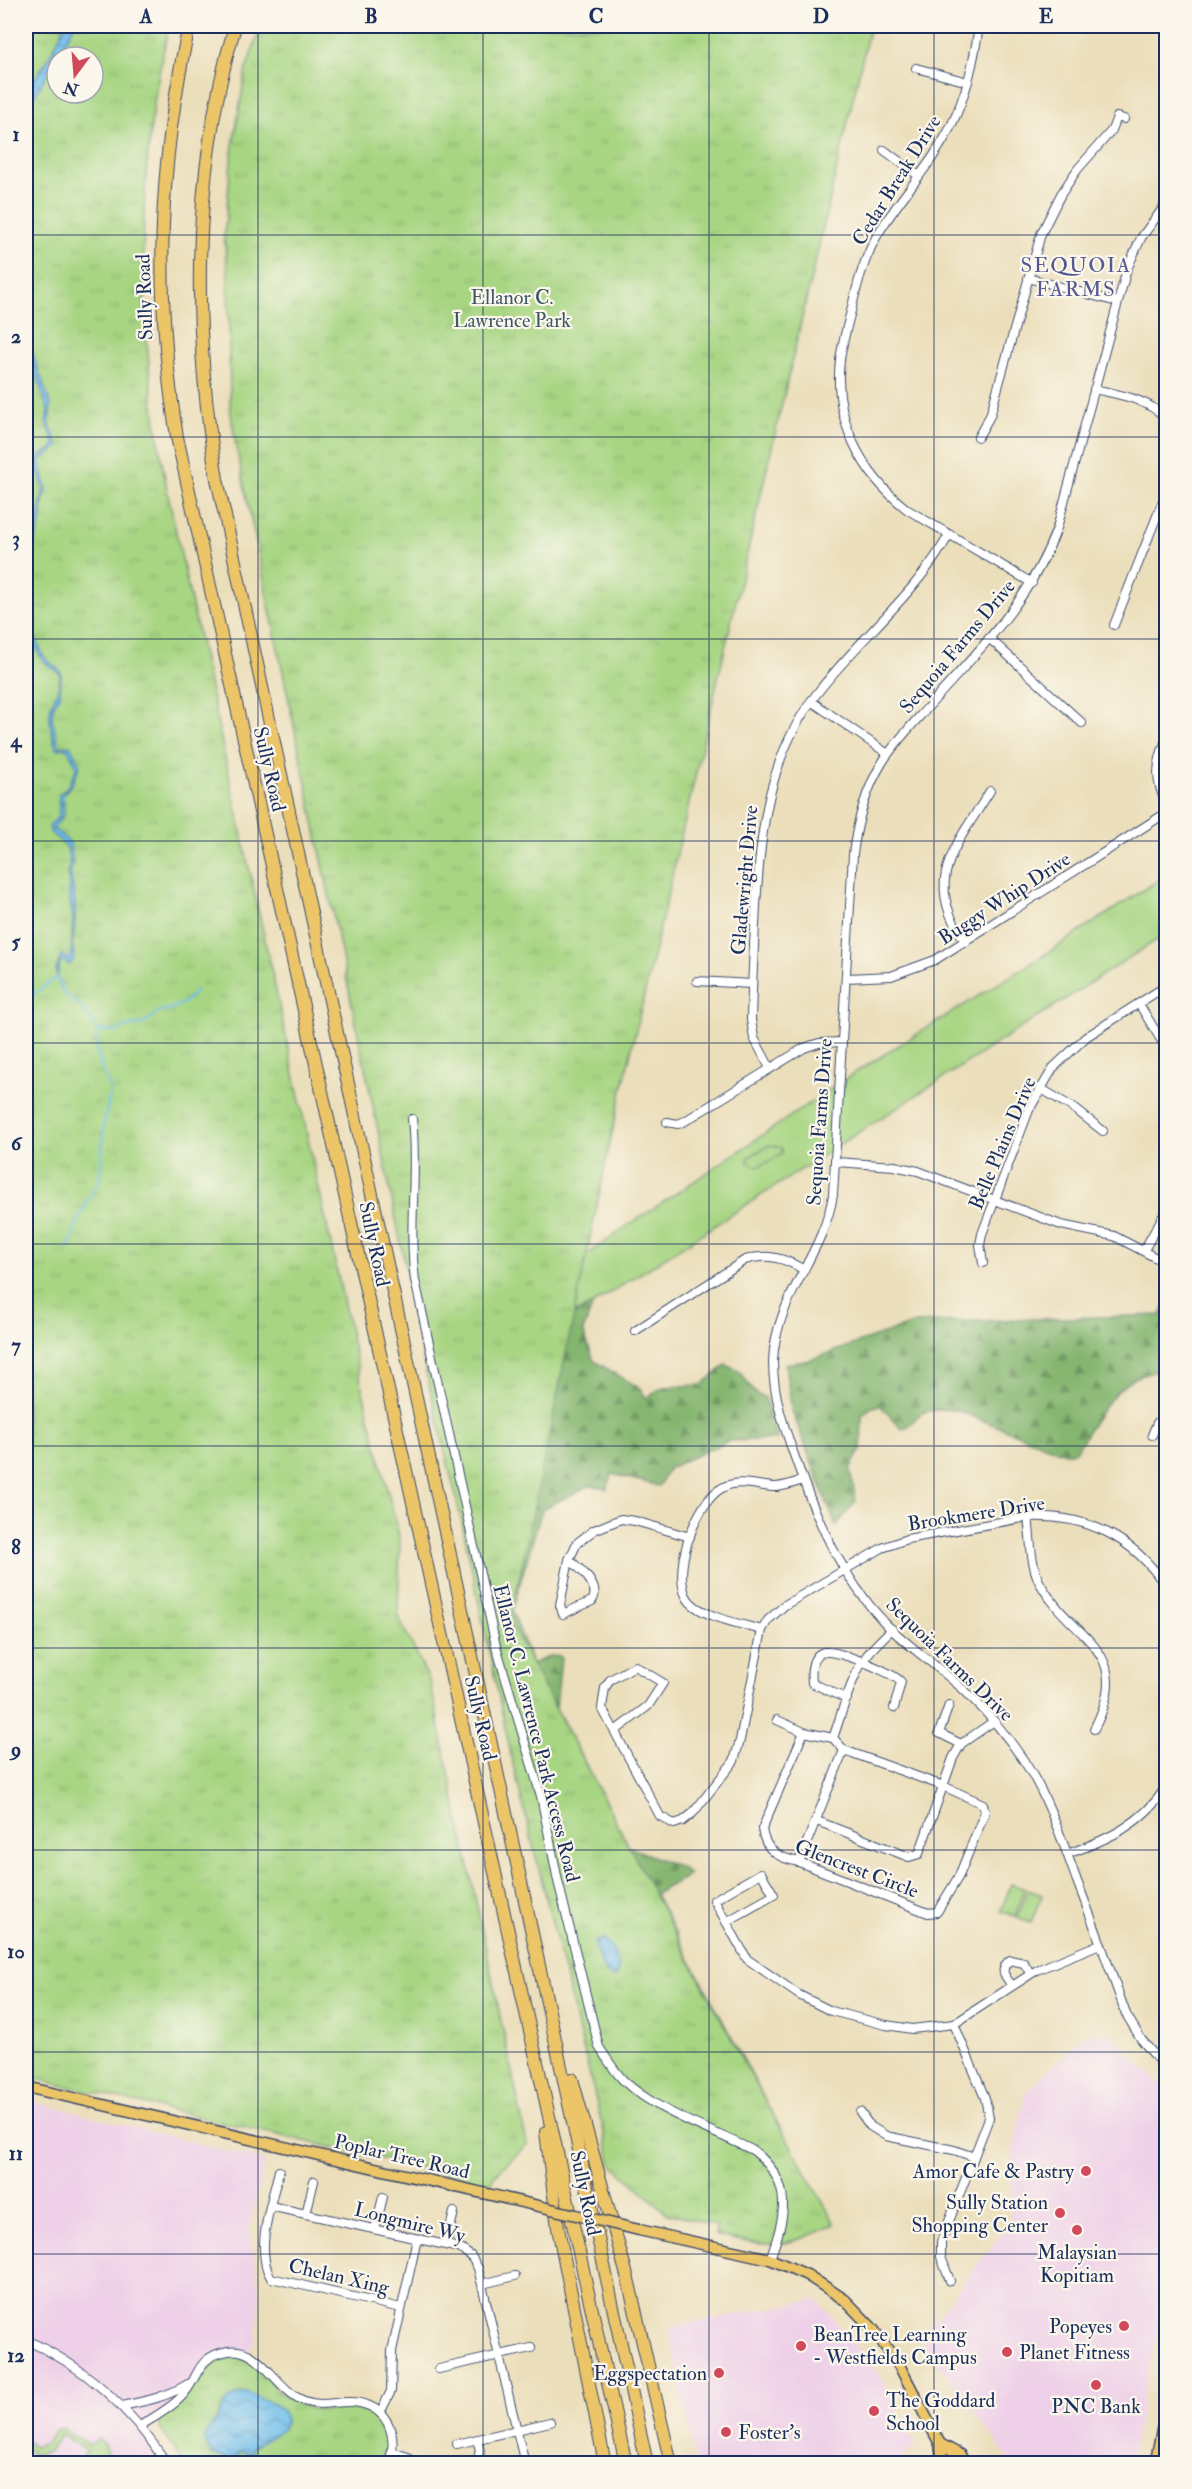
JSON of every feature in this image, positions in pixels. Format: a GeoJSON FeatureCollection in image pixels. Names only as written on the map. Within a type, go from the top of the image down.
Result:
{"type":"FeatureCollection","features":[{"type":"Feature","properties":{"kind":"highway","name":"Sully Road"},"geometry":{"type":"LineString","coordinates":[[189,26],[172,118],[163,194],[162,296],[170,383],[184,472],[626,2463]]}},
{"type":"Feature","properties":{"kind":"highway"},"geometry":{"type":"LineString","coordinates":[[172,118],[198,26]]}},
{"type":"Feature","properties":{"kind":"highway","name":"Sully Road"},"geometry":{"type":"LineString","coordinates":[[235,26],[213,124],[204,185],[201,338],[213,456],[446,1544],[538,1954],[648,2463]]}},
{"type":"Feature","properties":{"kind":"highway"},"geometry":{"type":"LineString","coordinates":[[538,1954],[623,2257],[672,2463]]}},
{"type":"Feature","properties":{"kind":"highway"},"geometry":{"type":"LineString","coordinates":[[527,2013],[545,2125],[558,2228],[605,2463]]}},
{"type":"Feature","properties":{"kind":"main road","name":"Poplar Tree Road"},"geometry":{"type":"LineString","coordinates":[[26,2087],[770,2259],[824,2285],[845,2300],[866,2321],[900,2367],[940,2445]]}},
{"type":"Feature","properties":{"kind":"main road"},"geometry":{"type":"LineString","coordinates":[[1155,2463],[1167,2411]]}},
{"type":"Feature","properties":{"kind":"main road"},"geometry":{"type":"LineString","coordinates":[[940,2445],[943,2463]]}},
{"type":"Feature","properties":{"kind":"main road"},"geometry":{"type":"LineString","coordinates":[[940,2445],[960,2455],[965,2463]]}},
{"type":"Feature","properties":{"kind":"street","name":"Cedar Break Drive"},"geometry":{"type":"LineString","coordinates":[[979,26],[968,82],[951,126],[882,228],[865,260],[842,346],[839,388],[850,436],[867,468],[891,497],[949,535],[1032,583]]}},
{"type":"Feature","properties":{"kind":"street"},"geometry":{"type":"LineString","coordinates":[[916,68],[968,82]]}},
{"type":"Feature","properties":{"kind":"street"},"geometry":{"type":"LineString","coordinates":[[978,437],[990,416],[1036,245],[1050,213],[1077,170],[1121,118]]}},
{"type":"Feature","properties":{"kind":"street"},"geometry":{"type":"LineString","coordinates":[[884,150],[919,176]]}},
{"type":"Feature","properties":{"kind":"street","name":"Sequoia Farms Drive"},"geometry":{"type":"LineString","coordinates":[[1167,204],[1150,223],[1133,252],[1117,302],[1056,528],[1032,583],[989,638],[888,754],[868,790],[856,830],[836,1162],[828,1218],[818,1245],[783,1311],[773,1359],[777,1402],[803,1479],[820,1524],[844,1569],[875,1611],[892,1629],[969,1695],[994,1721],[1025,1762],[1040,1789],[1067,1854],[1126,2014],[1141,2039],[1167,2069]]}},
{"type":"Feature","properties":{"kind":"street"},"geometry":{"type":"LineString","coordinates":[[1028,278],[1117,302]]}},
{"type":"Feature","properties":{"kind":"street"},"geometry":{"type":"LineString","coordinates":[[1094,389],[1143,402],[1167,419]]}},
{"type":"Feature","properties":{"kind":"street"},"geometry":{"type":"LineString","coordinates":[[1114,625],[1167,493]]}},
{"type":"Feature","properties":{"kind":"street","name":"Gladewright Drive"},"geometry":{"type":"LineString","coordinates":[[770,1068],[759,1051],[752,1031],[752,984],[761,835],[766,803],[782,756],[811,701],[932,563],[949,535]]}},
{"type":"Feature","properties":{"kind":"street"},"geometry":{"type":"LineString","coordinates":[[989,638],[1082,723]]}},
{"type":"Feature","properties":{"kind":"street"},"geometry":{"type":"LineString","coordinates":[[811,701],[888,754]]}},
{"type":"Feature","properties":{"kind":"street"},"geometry":{"type":"LineString","coordinates":[[1167,741],[1157,772],[1161,792],[1167,802]]}},
{"type":"Feature","properties":{"kind":"street"},"geometry":{"type":"LineString","coordinates":[[966,942],[947,910],[944,894],[945,876],[952,854],[990,791]]}},
{"type":"Feature","properties":{"kind":"street","name":"Buggy Whip Drive"},"geometry":{"type":"LineString","coordinates":[[847,978],[876,978],[907,972],[935,960],[1167,813]]}},
{"type":"Feature","properties":{"kind":"street"},"geometry":{"type":"LineString","coordinates":[[697,981],[752,984]]}},
{"type":"Feature","properties":{"kind":"street","name":"Belle Plains Drive"},"geometry":{"type":"LineString","coordinates":[[983,1263],[980,1239],[1029,1110],[1053,1068],[1071,1049],[1167,986]]}},
{"type":"Feature","properties":{"kind":"street"},"geometry":{"type":"LineString","coordinates":[[1139,1004],[1167,1048]]}},
{"type":"Feature","properties":{"kind":"street"},"geometry":{"type":"LineString","coordinates":[[667,1122],[678,1124],[685,1122],[804,1048],[819,1043],[842,1042]]}},
{"type":"Feature","properties":{"kind":"street"},"geometry":{"type":"LineString","coordinates":[[1040,1088],[1075,1109],[1103,1131]]}},
{"type":"Feature","properties":{"kind":"street","name":"Ellanor C. Lawrence Park Access Road"},"geometry":{"type":"LineString","coordinates":[[412,1119],[414,1152],[412,1257],[415,1280],[496,1646],[540,1796],[599,2047],[613,2068],[655,2104],[754,2151],[765,2160],[777,2176],[784,2205],[781,2226],[770,2259]]}},
{"type":"Feature","properties":{"kind":"street"},"geometry":{"type":"LineString","coordinates":[[836,1162],[907,1168],[1061,1225],[1114,1236],[1167,1263]]}},
{"type":"Feature","properties":{"kind":"street"},"geometry":{"type":"LineString","coordinates":[[1144,1250],[1167,1211]]}},
{"type":"Feature","properties":{"kind":"street"},"geometry":{"type":"LineString","coordinates":[[635,1332],[745,1260],[764,1256],[775,1257],[804,1270]]}},
{"type":"Feature","properties":{"kind":"street"},"geometry":{"type":"LineString","coordinates":[[1152,1436],[1157,1423],[1167,1414]]}},
{"type":"Feature","properties":{"kind":"street"},"geometry":{"type":"LineString","coordinates":[[615,1731],[648,1706],[663,1683],[635,1666],[610,1680],[605,1688],[602,1708],[645,1792],[660,1816],[674,1824],[683,1821],[693,1813],[734,1761],[762,1630],[699,1610],[688,1601],[682,1589],[681,1573],[690,1537],[706,1500],[722,1488],[745,1483],[779,1487],[803,1479]]}},
{"type":"Feature","properties":{"kind":"street","name":"Brookmere Drive"},"geometry":{"type":"LineString","coordinates":[[762,1630],[768,1620],[785,1605],[882,1548],[907,1539],[1028,1517],[1048,1516],[1072,1519],[1102,1529],[1140,1554],[1167,1587]]}},
{"type":"Feature","properties":{"kind":"street"},"geometry":{"type":"LineString","coordinates":[[1028,1517],[1034,1565],[1041,1584],[1053,1602],[1094,1643],[1107,1671],[1108,1696],[1105,1708],[1094,1729]]}},
{"type":"Feature","properties":{"kind":"street"},"geometry":{"type":"LineString","coordinates":[[569,1560],[580,1568],[596,1592],[592,1601],[563,1614],[560,1605],[569,1560],[577,1543],[602,1526],[621,1519],[690,1537]]}},
{"type":"Feature","properties":{"kind":"street"},"geometry":{"type":"LineString","coordinates":[[833,1738],[863,1662],[892,1629]]}},
{"type":"Feature","properties":{"kind":"street"},"geometry":{"type":"LineString","coordinates":[[847,1699],[812,1683],[813,1664],[819,1654],[825,1652],[863,1662],[895,1675],[901,1682],[894,1708]]}},
{"type":"Feature","properties":{"kind":"street"},"geometry":{"type":"LineString","coordinates":[[949,1705],[939,1733],[961,1744]]}},
{"type":"Feature","properties":{"kind":"street"},"geometry":{"type":"LineString","coordinates":[[777,1720],[804,1732],[833,1738],[844,1750],[799,1862]]}},
{"type":"Feature","properties":{"kind":"street"},"geometry":{"type":"LineString","coordinates":[[817,1821],[909,1857],[919,1854],[953,1758],[961,1744],[994,1721]]}},
{"type":"Feature","properties":{"kind":"street","name":"Glencrest Circle"},"geometry":{"type":"LineString","coordinates":[[804,1732],[762,1829],[764,1841],[775,1854],[928,1913],[937,1912],[959,1876],[985,1812],[983,1804],[943,1786],[844,1750]]}},
{"type":"Feature","properties":{"kind":"street"},"geometry":{"type":"LineString","coordinates":[[1067,1854],[1103,1841],[1128,1827],[1152,1806],[1167,1787]]}},
{"type":"Feature","properties":{"kind":"street"},"geometry":{"type":"LineString","coordinates":[[726,1922],[774,1894],[761,1873],[714,1900],[726,1922],[747,1959],[799,1995],[831,2011],[912,2029],[954,2024],[1030,1974],[1101,1944]]}},
{"type":"Feature","properties":{"kind":"street"},"geometry":{"type":"LineString","coordinates":[[1012,1986],[1004,1976],[1003,1970],[1005,1964],[1010,1960],[1024,1963],[1030,1974]]}},
{"type":"Feature","properties":{"kind":"street"},"geometry":{"type":"LineString","coordinates":[[950,2281],[942,2257],[941,2242],[989,2118],[988,2110],[954,2024]]}},
{"type":"Feature","properties":{"kind":"street"},"geometry":{"type":"LineString","coordinates":[[860,2112],[870,2126],[886,2136],[954,2150],[974,2157]]}},
{"type":"Feature","properties":{"kind":"street","name":"Chelan Xing"},"geometry":{"type":"LineString","coordinates":[[279,2171],[264,2242],[267,2271],[271,2278],[401,2308]]}},
{"type":"Feature","properties":{"kind":"street"},"geometry":{"type":"LineString","coordinates":[[306,2214],[314,2181]]}},
{"type":"Feature","properties":{"kind":"street"},"geometry":{"type":"LineString","coordinates":[[375,2229],[383,2197]]}},
{"type":"Feature","properties":{"kind":"street","name":"Longmire Wy"},"geometry":{"type":"LineString","coordinates":[[270,2206],[459,2248],[471,2256],[476,2263],[482,2284],[525,2463]]}},
{"type":"Feature","properties":{"kind":"street"},"geometry":{"type":"LineString","coordinates":[[446,2245],[454,2212]]}},
{"type":"Feature","properties":{"kind":"street"},"geometry":{"type":"LineString","coordinates":[[380,2413],[391,2391],[392,2351],[417,2239]]}},
{"type":"Feature","properties":{"kind":"street"},"geometry":{"type":"LineString","coordinates":[[482,2284],[516,2276]]}},
{"type":"Feature","properties":{"kind":"street"},"geometry":{"type":"LineString","coordinates":[[26,2340],[47,2350],[83,2373],[122,2406],[167,2463]]}},
{"type":"Feature","properties":{"kind":"street"},"geometry":{"type":"LineString","coordinates":[[439,2369],[531,2348]]}},
{"type":"Feature","properties":{"kind":"street"},"geometry":{"type":"LineString","coordinates":[[140,2426],[183,2396],[198,2367],[220,2353],[237,2351],[246,2353],[261,2363],[281,2386],[301,2400],[326,2406],[361,2403],[380,2413],[389,2424],[393,2434],[392,2452],[388,2463]]}},
{"type":"Feature","properties":{"kind":"street"},"geometry":{"type":"LineString","coordinates":[[122,2406],[156,2399],[175,2392],[191,2382]]}},
{"type":"Feature","properties":{"kind":"street"},"geometry":{"type":"LineString","coordinates":[[457,2444],[550,2422]]}},
{"type":"Feature","properties":{"kind":"street"},"geometry":{"type":"LineString","coordinates":[[477,2439],[480,2451],[477,2461]]}},
{"type":"Feature","properties":{"kind":"street"},"geometry":{"type":"LineString","coordinates":[[392,2452],[408,2457],[414,2463]]}},
{"type":"Feature","properties":{"kind":"shaded area"},"geometry":{"type":"Polygon","coordinates":[[[1108,2033],[1166,2090],[1166,2292],[1130,2463],[1012,2463],[920,2339],[1010,2224],[1013,2148],[1026,2092],[1085,2035],[1108,2033]]]}},
{"type":"Feature","properties":{"kind":"shaded area"},"geometry":{"type":"Polygon","coordinates":[[[26,2100],[265,2161],[249,2227],[260,2296],[256,2342],[246,2353],[213,2357],[162,2413],[141,2426],[160,2463],[26,2463],[26,2100]]]}},
{"type":"Feature","properties":{"kind":"shaded area"},"geometry":{"type":"Polygon","coordinates":[[[817,2299],[881,2377],[915,2445],[897,2463],[696,2463],[669,2328],[817,2299]]]}},
{"type":"Feature","properties":{"kind":"green space"},"geometry":{"type":"Polygon","coordinates":[[[26,26],[169,26],[157,84],[144,200],[145,316],[157,432],[167,490],[364,1396],[400,1540],[398,1616],[430,1682],[527,2144],[493,2177],[491,2184],[26,2077],[26,26]]]}},
{"type":"Feature","properties":{"kind":"green space","name":"Ellanor C. Lawrence Park"},"geometry":{"type":"Polygon","coordinates":[[[261,26],[870,26],[609,1146],[510,1623],[754,2081],[835,2224],[790,2242],[763,2244],[715,2235],[717,2226],[667,2213],[612,2165],[512,1760],[462,1523],[426,1371],[230,408],[228,273],[224,238],[232,151],[246,69],[261,26]]]}},
{"type":"Feature","properties":{"kind":"green space"},"geometry":{"type":"Polygon","coordinates":[[[1166,875],[1166,934],[593,1304],[550,1327],[548,1282],[856,1072],[1043,956],[1166,875]]]}},
{"type":"Feature","properties":{"kind":"green space"},"geometry":{"type":"Polygon","coordinates":[[[769,1145],[782,1148],[782,1154],[758,1167],[748,1162],[749,1157],[769,1145]]]}},
{"type":"Feature","properties":{"kind":"green space"},"geometry":{"type":"Polygon","coordinates":[[[593,1304],[583,1331],[594,1361],[640,1388],[646,1398],[663,1387],[702,1385],[726,1365],[739,1371],[757,1395],[765,1397],[777,1439],[728,1441],[669,1468],[659,1486],[612,1474],[607,1489],[591,1485],[542,1509],[512,1610],[532,1664],[550,1656],[561,1657],[556,1708],[629,1847],[682,1868],[689,1875],[655,1894],[765,2100],[764,2123],[508,1638],[488,1366],[593,1304]]]}},
{"type":"Feature","properties":{"kind":"green space"},"geometry":{"type":"Polygon","coordinates":[[[1166,1305],[1166,1369],[1143,1374],[1122,1387],[1096,1418],[1076,1451],[1065,1453],[956,1410],[941,1409],[925,1412],[902,1429],[880,1405],[870,1408],[862,1416],[861,1449],[850,1469],[856,1501],[836,1526],[792,1411],[785,1364],[806,1361],[915,1323],[1161,1315],[1166,1305]]]}},
{"type":"Feature","properties":{"kind":"green space"},"geometry":{"type":"Polygon","coordinates":[[[1011,1884],[1025,1889],[1015,1916],[1001,1911],[1011,1884]]]}},
{"type":"Feature","properties":{"kind":"green space"},"geometry":{"type":"Polygon","coordinates":[[[1028,1890],[1042,1895],[1031,1922],[1017,1917],[1028,1890]]]}},
{"type":"Feature","properties":{"kind":"green space"},"geometry":{"type":"Polygon","coordinates":[[[236,2357],[246,2360],[261,2370],[284,2396],[300,2405],[319,2410],[353,2408],[374,2414],[383,2423],[389,2436],[386,2463],[318,2464],[298,2461],[284,2464],[184,2463],[159,2427],[159,2419],[188,2393],[213,2365],[227,2358],[236,2357]]]}},
{"type":"Feature","properties":{"kind":"green space"},"geometry":{"type":"Polygon","coordinates":[[[62,2428],[90,2445],[99,2439],[106,2449],[110,2463],[79,2463],[87,2451],[61,2434],[49,2452],[35,2455],[26,2449],[26,2441],[34,2447],[45,2444],[55,2431],[62,2428]]]}},
{"type":"Feature","properties":{"kind":"water"},"geometry":{"type":"Polygon","coordinates":[[[65,26],[74,26],[63,45],[55,45],[65,26]]]}},
{"type":"Feature","properties":{"kind":"water"},"geometry":{"type":"Polygon","coordinates":[[[45,64],[45,77],[26,111],[26,90],[45,64]]]}},
{"type":"Feature","properties":{"kind":"water"},"geometry":{"type":"Polygon","coordinates":[[[26,335],[51,405],[49,423],[59,447],[40,460],[47,493],[43,500],[42,518],[34,544],[32,569],[26,575],[44,488],[38,473],[37,460],[55,444],[46,422],[48,410],[26,344],[26,335]]]}},
{"type":"Feature","properties":{"kind":"water"},"geometry":{"type":"Polygon","coordinates":[[[26,634],[35,637],[44,657],[61,672],[60,696],[54,705],[52,717],[59,747],[70,745],[80,765],[72,784],[63,794],[64,815],[53,828],[70,843],[73,864],[70,873],[75,909],[72,946],[74,959],[69,965],[63,960],[60,962],[57,977],[56,970],[61,955],[69,960],[71,956],[73,919],[67,873],[70,865],[67,847],[51,833],[49,826],[59,816],[59,794],[67,788],[77,767],[67,748],[56,749],[51,727],[50,711],[60,674],[42,660],[32,640],[26,638],[26,634]]]}},
{"type":"Feature","properties":{"kind":"water"},"geometry":{"type":"Polygon","coordinates":[[[602,1939],[610,1947],[618,1964],[613,1978],[603,1967],[598,1956],[596,1941],[602,1939]]]}},
{"type":"Feature","properties":{"kind":"water"},"geometry":{"type":"Polygon","coordinates":[[[247,2393],[268,2401],[280,2409],[285,2421],[283,2429],[253,2447],[251,2455],[243,2452],[237,2455],[238,2459],[234,2460],[212,2455],[204,2439],[206,2434],[228,2400],[239,2394],[247,2393]]]}},
{"type":"Feature","properties":{"kind":"waterway"},"geometry":{"type":"LineString","coordinates":[[26,1000],[57,977],[64,994],[83,1008],[97,1030],[96,1046],[102,1070],[109,1084],[110,1095],[104,1122],[100,1178],[78,1219],[70,1244],[66,1249]]}},
{"type":"Feature","properties":{"kind":"waterway"},"geometry":{"type":"LineString","coordinates":[[97,1030],[117,1032],[126,1027],[144,1024],[159,1011],[185,1002],[197,990]]}},
{"type":"Feature","properties":{"kind":"place","name":"Amor Cafe & Pastry"},"geometry":{"type":"Point","coordinates":[1086,2171]}},
{"type":"Feature","properties":{"kind":"place","name":"Sully Station Shopping Center"},"geometry":{"type":"Point","coordinates":[1060,2213]}},
{"type":"Feature","properties":{"kind":"place","name":"Malaysian Kopitiam"},"geometry":{"type":"Point","coordinates":[1077,2230]}},
{"type":"Feature","properties":{"kind":"place","name":"Popeyes"},"geometry":{"type":"Point","coordinates":[1124,2326]}},
{"type":"Feature","properties":{"kind":"place","name":"BeanTree Learning - Westfields Campus"},"geometry":{"type":"Point","coordinates":[801,2346]}},
{"type":"Feature","properties":{"kind":"place","name":"Planet Fitness"},"geometry":{"type":"Point","coordinates":[1007,2352]}},
{"type":"Feature","properties":{"kind":"place","name":"Eggspectation"},"geometry":{"type":"Point","coordinates":[719,2373]}},
{"type":"Feature","properties":{"kind":"place","name":"PNC Bank"},"geometry":{"type":"Point","coordinates":[1096,2385]}},
{"type":"Feature","properties":{"kind":"place","name":"The Goddard School"},"geometry":{"type":"Point","coordinates":[874,2411]}},
{"type":"Feature","properties":{"kind":"place","name":"Foster's"},"geometry":{"type":"Point","coordinates":[726,2432]}},
{"type":"Feature","properties":{"kind":"district","name":"SEQUOIA FARMS"},"geometry":{"type":"Point","coordinates":[1076,277]}}]}
